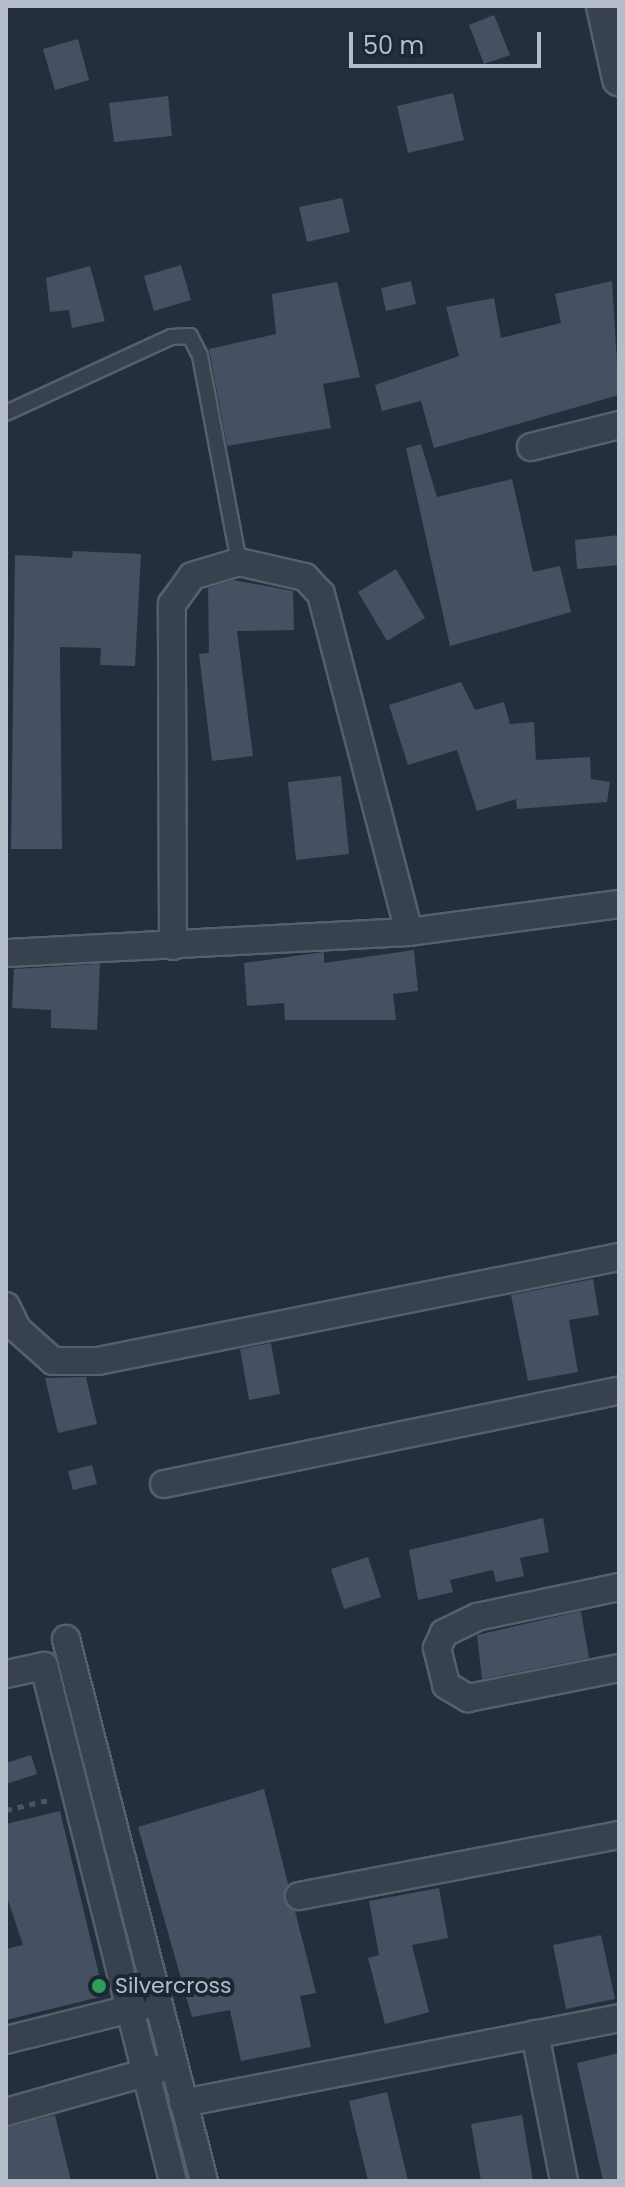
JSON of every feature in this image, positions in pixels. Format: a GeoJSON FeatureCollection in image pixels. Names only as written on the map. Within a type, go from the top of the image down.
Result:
{"type":"FeatureCollection","features":[{"type":"Feature","properties":{"kind":"street"},"geometry":{"type":"LineString","coordinates":[[603,6],[619,79]]}},
{"type":"Feature","properties":{"kind":"street"},"geometry":{"type":"LineString","coordinates":[[531,447],[619,425]]}},
{"type":"Feature","properties":{"kind":"street"},"geometry":{"type":"LineString","coordinates":[[173,946],[172,604],[192,576],[239,562],[305,577],[321,594],[409,932]]}},
{"type":"Feature","properties":{"kind":"street"},"geometry":{"type":"LineString","coordinates":[[6,953],[409,932],[619,904]]}},
{"type":"Feature","properties":{"kind":"street"},"geometry":{"type":"LineString","coordinates":[[6,1306],[36,1351],[53,1361],[98,1361],[619,1257]]}},
{"type":"Feature","properties":{"kind":"street"},"geometry":{"type":"LineString","coordinates":[[164,1484],[619,1391]]}},
{"type":"Feature","properties":{"kind":"street"},"geometry":{"type":"LineString","coordinates":[[619,1587],[477,1617],[444,1633],[437,1648],[446,1685],[468,1698],[619,1668]]}},
{"type":"Feature","properties":{"kind":"street"},"geometry":{"type":"LineString","coordinates":[[66,1639],[204,2181]]}},
{"type":"Feature","properties":{"kind":"street"},"geometry":{"type":"LineString","coordinates":[[6,1674],[44,1666],[173,2181]]}},
{"type":"Feature","properties":{"kind":"street"},"geometry":{"type":"LineString","coordinates":[[299,1896],[619,1835]]}},
{"type":"Feature","properties":{"kind":"street"},"geometry":{"type":"LineString","coordinates":[[6,2040],[158,2002]]}},
{"type":"Feature","properties":{"kind":"street"},"geometry":{"type":"LineString","coordinates":[[183,2103],[619,2018]]}},
{"type":"Feature","properties":{"kind":"street"},"geometry":{"type":"LineString","coordinates":[[535,2034],[564,2181]]}},
{"type":"Feature","properties":{"kind":"street"},"geometry":{"type":"LineString","coordinates":[[6,2112],[174,2064]]}},
{"type":"Feature","properties":{"kind":"lane"},"geometry":{"type":"LineString","coordinates":[[6,413],[171,337],[190,336],[200,356],[239,562]]}},
{"type":"Feature","properties":{"kind":"path"},"geometry":{"type":"LineString","coordinates":[[6,1810],[77,1793]]}},
{"type":"Feature","properties":{"kind":"building"},"geometry":{"type":"Polygon","coordinates":[[[494,15],[510,55],[484,64],[469,25],[494,15]]]}},
{"type":"Feature","properties":{"kind":"building"},"geometry":{"type":"Polygon","coordinates":[[[78,39],[89,80],[55,90],[43,49],[78,39]]]}},
{"type":"Feature","properties":{"kind":"building"},"geometry":{"type":"Polygon","coordinates":[[[453,93],[464,140],[408,153],[397,106],[453,93]]]}},
{"type":"Feature","properties":{"kind":"building"},"geometry":{"type":"Polygon","coordinates":[[[168,96],[172,136],[114,142],[109,103],[168,96]]]}},
{"type":"Feature","properties":{"kind":"building"},"geometry":{"type":"Polygon","coordinates":[[[342,198],[350,232],[307,242],[299,207],[342,198]]]}},
{"type":"Feature","properties":{"kind":"building"},"geometry":{"type":"Polygon","coordinates":[[[181,265],[191,300],[154,311],[144,276],[181,265]]]}},
{"type":"Feature","properties":{"kind":"building"},"geometry":{"type":"Polygon","coordinates":[[[90,266],[105,321],[72,328],[69,310],[50,312],[46,278],[90,266]]]}},
{"type":"Feature","properties":{"kind":"building"},"geometry":{"type":"Polygon","coordinates":[[[411,281],[416,304],[386,311],[381,288],[411,281]]]}},
{"type":"Feature","properties":{"kind":"building"},"geometry":{"type":"Polygon","coordinates":[[[612,281],[619,395],[434,448],[421,401],[382,411],[375,385],[459,356],[446,307],[494,298],[501,338],[561,323],[555,294],[612,281]]]}},
{"type":"Feature","properties":{"kind":"building"},"geometry":{"type":"Polygon","coordinates":[[[337,282],[360,377],[323,384],[331,428],[227,446],[209,349],[276,334],[272,294],[337,282]]]}},
{"type":"Feature","properties":{"kind":"building"},"geometry":{"type":"Polygon","coordinates":[[[421,444],[437,497],[512,479],[533,572],[560,566],[571,612],[450,646],[406,448],[421,444]]]}},
{"type":"Feature","properties":{"kind":"building"},"geometry":{"type":"Polygon","coordinates":[[[619,535],[619,565],[577,569],[575,540],[619,535]]]}},
{"type":"Feature","properties":{"kind":"building"},"geometry":{"type":"Polygon","coordinates":[[[73,551],[141,554],[135,666],[100,665],[101,648],[60,647],[62,849],[11,849],[15,555],[72,558],[73,551]]]}},
{"type":"Feature","properties":{"kind":"building"},"geometry":{"type":"Polygon","coordinates":[[[396,569],[425,618],[387,641],[358,592],[396,569]]]}},
{"type":"Feature","properties":{"kind":"building"},"geometry":{"type":"Polygon","coordinates":[[[233,580],[293,591],[294,630],[237,631],[253,756],[212,761],[199,654],[209,653],[208,588],[233,580]]]}},
{"type":"Feature","properties":{"kind":"building"},"geometry":{"type":"Polygon","coordinates":[[[461,682],[475,710],[504,702],[510,724],[534,722],[536,760],[590,757],[591,779],[610,782],[607,802],[517,809],[516,799],[477,811],[457,750],[408,765],[389,705],[461,682]]]}},
{"type":"Feature","properties":{"kind":"building"},"geometry":{"type":"Polygon","coordinates":[[[341,776],[349,854],[296,860],[288,782],[341,776]]]}},
{"type":"Feature","properties":{"kind":"building"},"geometry":{"type":"Polygon","coordinates":[[[414,950],[418,991],[393,994],[396,1020],[285,1020],[284,1003],[247,1006],[244,963],[324,952],[324,963],[414,950]]]}},
{"type":"Feature","properties":{"kind":"building"},"geometry":{"type":"Polygon","coordinates":[[[100,964],[97,1030],[51,1028],[51,1010],[12,1008],[14,969],[100,964]]]}},
{"type":"Feature","properties":{"kind":"building"},"geometry":{"type":"Polygon","coordinates":[[[593,1279],[599,1315],[569,1320],[578,1372],[528,1381],[511,1295],[593,1279]]]}},
{"type":"Feature","properties":{"kind":"building"},"geometry":{"type":"Polygon","coordinates":[[[271,1343],[280,1394],[249,1400],[240,1349],[271,1343]]]}},
{"type":"Feature","properties":{"kind":"building"},"geometry":{"type":"Polygon","coordinates":[[[86,1377],[97,1424],[58,1433],[45,1378],[86,1377]]]}},
{"type":"Feature","properties":{"kind":"building"},"geometry":{"type":"Polygon","coordinates":[[[92,1465],[97,1484],[73,1490],[68,1471],[92,1465]]]}},
{"type":"Feature","properties":{"kind":"building"},"geometry":{"type":"Polygon","coordinates":[[[543,1518],[549,1552],[520,1558],[524,1576],[496,1582],[493,1570],[450,1580],[453,1592],[418,1600],[409,1550],[543,1518]]]}},
{"type":"Feature","properties":{"kind":"building"},"geometry":{"type":"Polygon","coordinates":[[[368,1557],[381,1597],[344,1609],[331,1569],[368,1557]]]}},
{"type":"Feature","properties":{"kind":"building"},"geometry":{"type":"Polygon","coordinates":[[[581,1611],[589,1658],[482,1679],[477,1635],[581,1611]]]}},
{"type":"Feature","properties":{"kind":"building"},"geometry":{"type":"Polygon","coordinates":[[[31,1755],[37,1774],[6,1784],[6,1763],[31,1755]]]}},
{"type":"Feature","properties":{"kind":"building"},"geometry":{"type":"Polygon","coordinates":[[[264,1789],[288,1884],[284,1900],[295,1911],[316,1993],[300,1996],[311,2047],[241,2061],[230,2010],[192,2017],[138,1827],[264,1789]]]}},
{"type":"Feature","properties":{"kind":"building"},"geometry":{"type":"Polygon","coordinates":[[[60,1811],[104,1996],[6,2020],[6,1949],[23,1945],[6,1894],[6,1824],[60,1811]]]}},
{"type":"Feature","properties":{"kind":"building"},"geometry":{"type":"Polygon","coordinates":[[[439,1888],[448,1938],[412,1945],[429,2012],[385,2024],[368,1958],[379,1955],[369,1901],[439,1888]]]}},
{"type":"Feature","properties":{"kind":"building"},"geometry":{"type":"Polygon","coordinates":[[[601,1935],[615,1999],[566,2009],[553,1945],[601,1935]]]}},
{"type":"Feature","properties":{"kind":"building"},"geometry":{"type":"Polygon","coordinates":[[[619,2053],[619,2181],[603,2181],[577,2063],[619,2053]]]}},
{"type":"Feature","properties":{"kind":"building"},"geometry":{"type":"Polygon","coordinates":[[[387,2092],[408,2181],[368,2181],[349,2101],[387,2092]]]}},
{"type":"Feature","properties":{"kind":"building"},"geometry":{"type":"Polygon","coordinates":[[[55,2115],[71,2181],[6,2181],[6,2128],[55,2115]]]}},
{"type":"Feature","properties":{"kind":"building"},"geometry":{"type":"Polygon","coordinates":[[[522,2115],[533,2181],[481,2181],[471,2124],[522,2115]]]}},
{"type":"Feature","properties":{"kind":"place","name":"Silvercross"},"geometry":{"type":"Point","coordinates":[99,1986]}}]}
